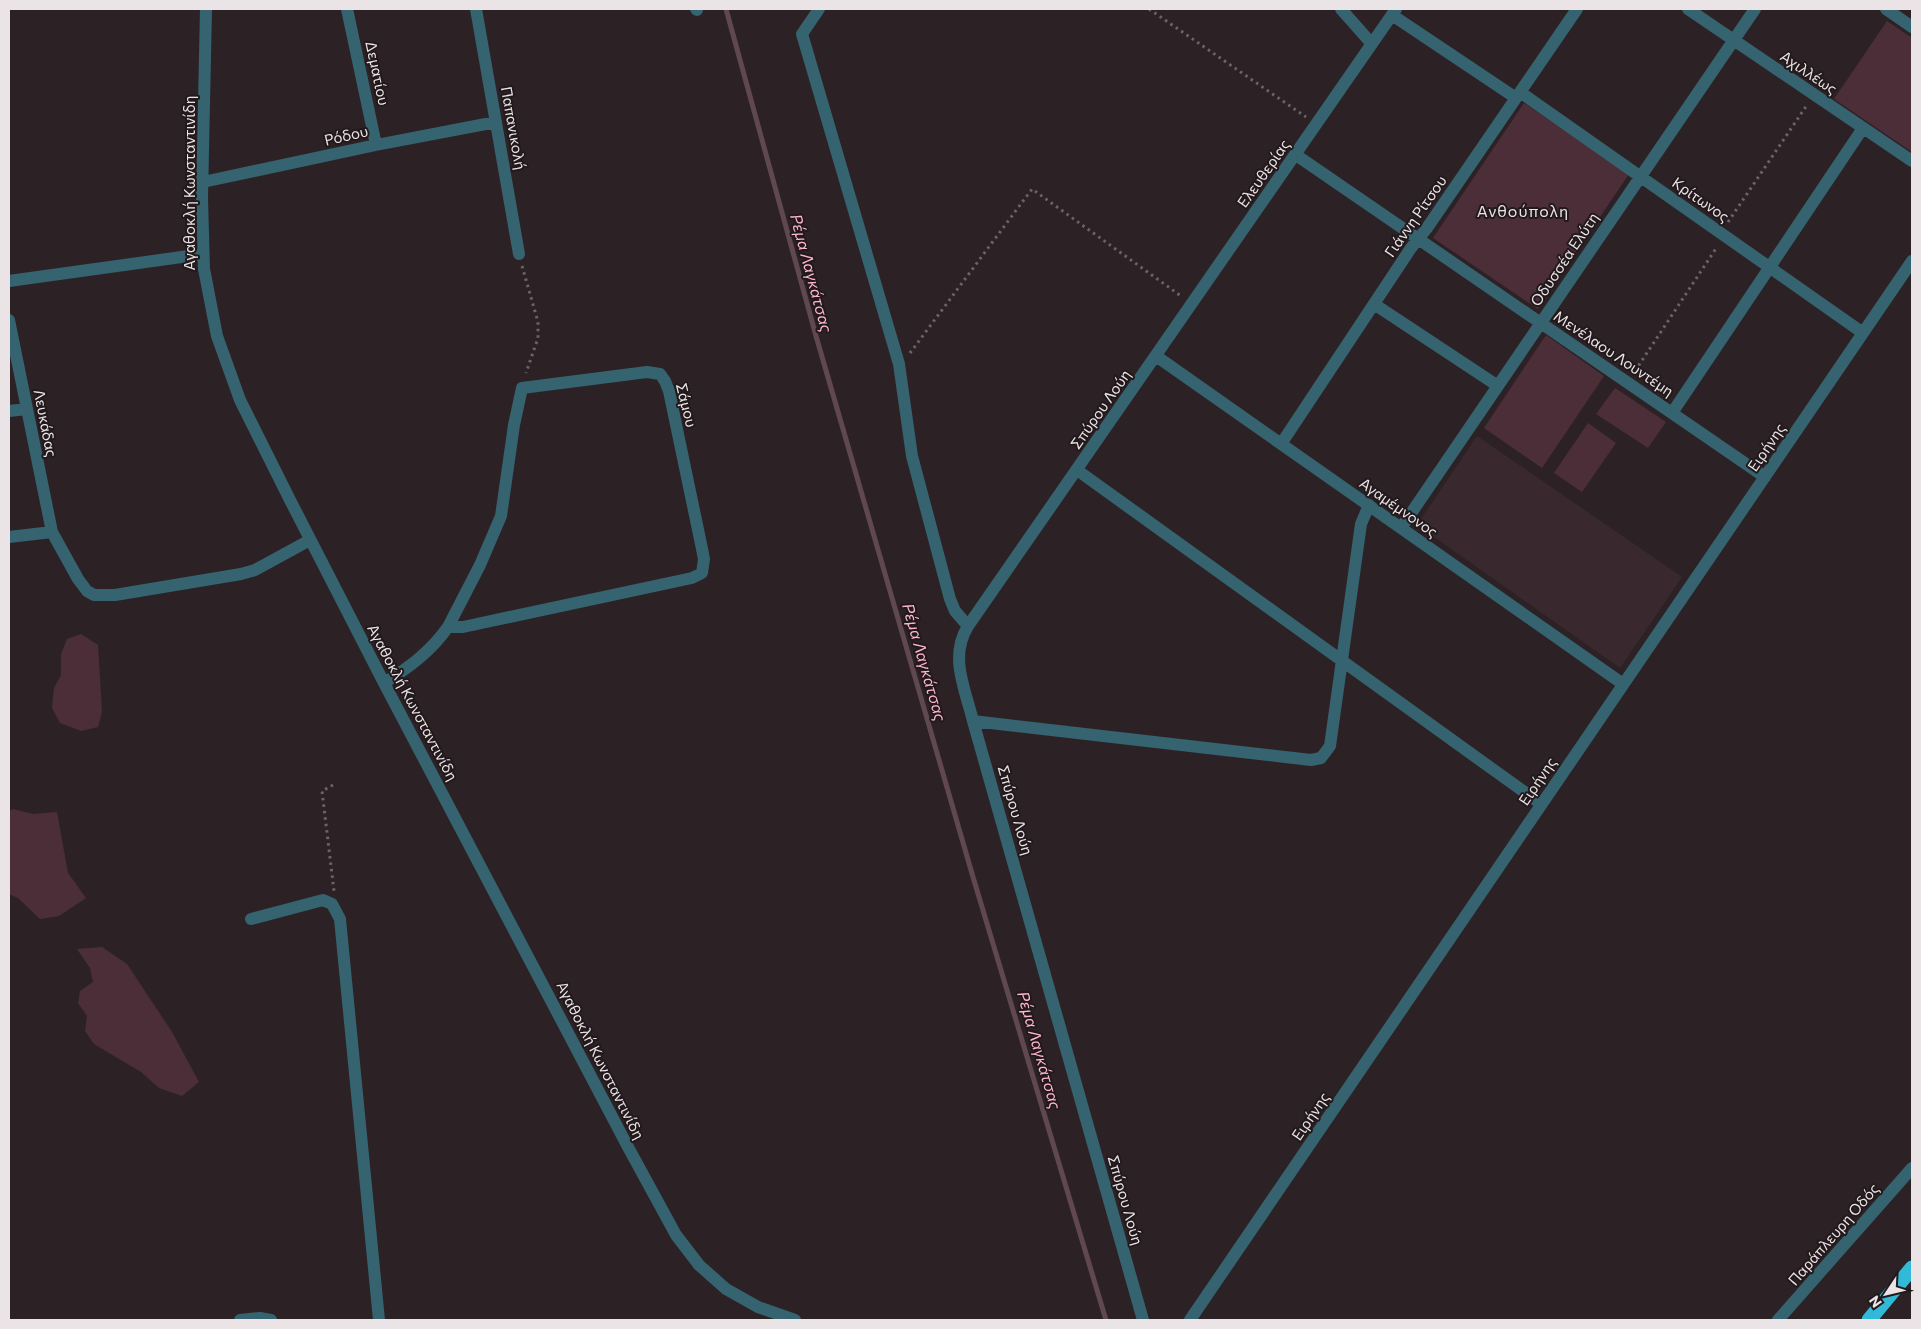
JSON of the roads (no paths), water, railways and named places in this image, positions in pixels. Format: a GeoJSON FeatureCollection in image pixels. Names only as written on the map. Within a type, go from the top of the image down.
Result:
{"type":"FeatureCollection","features":[{"type":"Feature","properties":{"kind":"highway"},"geometry":{"type":"LineString","coordinates":[[1869,1320],[1912,1268]]}},
{"type":"Feature","properties":{"kind":"street","name":"Αγαθοκλή Κωνσταντινίδη"},"geometry":{"type":"LineString","coordinates":[[206,9],[203,182],[203,254],[205,277],[212,313],[229,370],[254,428],[384,683],[610,1114],[676,1235],[699,1264],[726,1289],[764,1310],[794,1320]]}},
{"type":"Feature","properties":{"kind":"street","name":"Δεματίου"},"geometry":{"type":"LineString","coordinates":[[347,9],[376,145]]}},
{"type":"Feature","properties":{"kind":"street","name":"Παπανικολή"},"geometry":{"type":"LineString","coordinates":[[476,9],[519,254]]}},
{"type":"Feature","properties":{"kind":"street"},"geometry":{"type":"LineString","coordinates":[[820,9],[802,34],[899,364],[912,456],[952,606],[968,626]]}},
{"type":"Feature","properties":{"kind":"street"},"geometry":{"type":"LineString","coordinates":[[1341,9],[1372,44]]}},
{"type":"Feature","properties":{"kind":"street","name":"Γιάννη Ρίτσου"},"geometry":{"type":"LineString","coordinates":[[1281,444],[1374,304],[1577,9]]}},
{"type":"Feature","properties":{"kind":"street","name":"Αχιλλέως"},"geometry":{"type":"LineString","coordinates":[[1688,9],[1912,161]]}},
{"type":"Feature","properties":{"kind":"street","name":"Οδυσσέα Ελύτη"},"geometry":{"type":"LineString","coordinates":[[1401,528],[1755,9]]}},
{"type":"Feature","properties":{"kind":"street"},"geometry":{"type":"LineString","coordinates":[[1886,9],[1912,27]]}},
{"type":"Feature","properties":{"kind":"street","name":"Ελευθερίας"},"geometry":{"type":"LineString","coordinates":[[1156,356],[1394,12]]}},
{"type":"Feature","properties":{"kind":"street","name":"Κρίτωνος"},"geometry":{"type":"LineString","coordinates":[[1394,12],[1640,176],[1863,333]]}},
{"type":"Feature","properties":{"kind":"street","name":"Ρόδου"},"geometry":{"type":"LineString","coordinates":[[203,182],[376,145],[496,122]]}},
{"type":"Feature","properties":{"kind":"street"},"geometry":{"type":"LineString","coordinates":[[1672,413],[1864,128]]}},
{"type":"Feature","properties":{"kind":"street","name":"Μενέλαου Λουντέμη"},"geometry":{"type":"LineString","coordinates":[[1296,154],[1765,477]]}},
{"type":"Feature","properties":{"kind":"street"},"geometry":{"type":"LineString","coordinates":[[9,281],[203,254]]}},
{"type":"Feature","properties":{"kind":"street","name":"Ειρήνης"},"geometry":{"type":"LineString","coordinates":[[1190,1320],[1912,261]]}},
{"type":"Feature","properties":{"kind":"street"},"geometry":{"type":"LineString","coordinates":[[1374,304],[1498,386]]}},
{"type":"Feature","properties":{"kind":"street","name":"Λευκάδας"},"geometry":{"type":"LineString","coordinates":[[9,320],[52,532],[87,591],[94,595],[107,596],[248,572],[310,540]]}},
{"type":"Feature","properties":{"kind":"street","name":"Αγαμέμνονoς"},"geometry":{"type":"LineString","coordinates":[[1156,356],[1623,684]]}},
{"type":"Feature","properties":{"kind":"street","name":"Σπύρου Λούη"},"geometry":{"type":"LineString","coordinates":[[1144,1320],[973,721],[958,660],[961,641],[968,626],[1156,356]]}},
{"type":"Feature","properties":{"kind":"street","name":"Σάμου"},"geometry":{"type":"LineString","coordinates":[[647,372],[654,372],[662,376],[669,391],[701,544],[704,559],[702,573],[692,578],[463,627],[448,627],[480,565],[501,516],[514,425],[522,388],[647,372]]}},
{"type":"Feature","properties":{"kind":"street"},"geometry":{"type":"LineString","coordinates":[[9,411],[27,409]]}},
{"type":"Feature","properties":{"kind":"street"},"geometry":{"type":"LineString","coordinates":[[1077,470],[1541,804]]}},
{"type":"Feature","properties":{"kind":"street"},"geometry":{"type":"LineString","coordinates":[[973,721],[1317,760],[1325,755],[1330,746],[1361,524],[1369,505]]}},
{"type":"Feature","properties":{"kind":"street"},"geometry":{"type":"LineString","coordinates":[[9,537],[52,532]]}},
{"type":"Feature","properties":{"kind":"street"},"geometry":{"type":"LineString","coordinates":[[384,683],[410,667],[423,656],[439,640],[448,627]]}},
{"type":"Feature","properties":{"kind":"street"},"geometry":{"type":"LineString","coordinates":[[251,919],[323,900],[332,904],[338,913],[341,925],[380,1320]]}},
{"type":"Feature","properties":{"kind":"street","name":"Παράπλευρη Οδός"},"geometry":{"type":"LineString","coordinates":[[1778,1320],[1912,1168]]}},
{"type":"Feature","properties":{"kind":"street"},"geometry":{"type":"LineString","coordinates":[[240,1320],[260,1318],[271,1320]]}},
{"type":"Feature","properties":{"kind":"waterway","name":"Ρέμα Λαγκάτσας"},"geometry":{"type":"LineString","coordinates":[[726,9],[816,336],[973,877],[1106,1320]]}},
{"type":"Feature","properties":{"kind":"district","name":"Ανθούπολη"},"geometry":{"type":"Point","coordinates":[1523,210]}}]}
